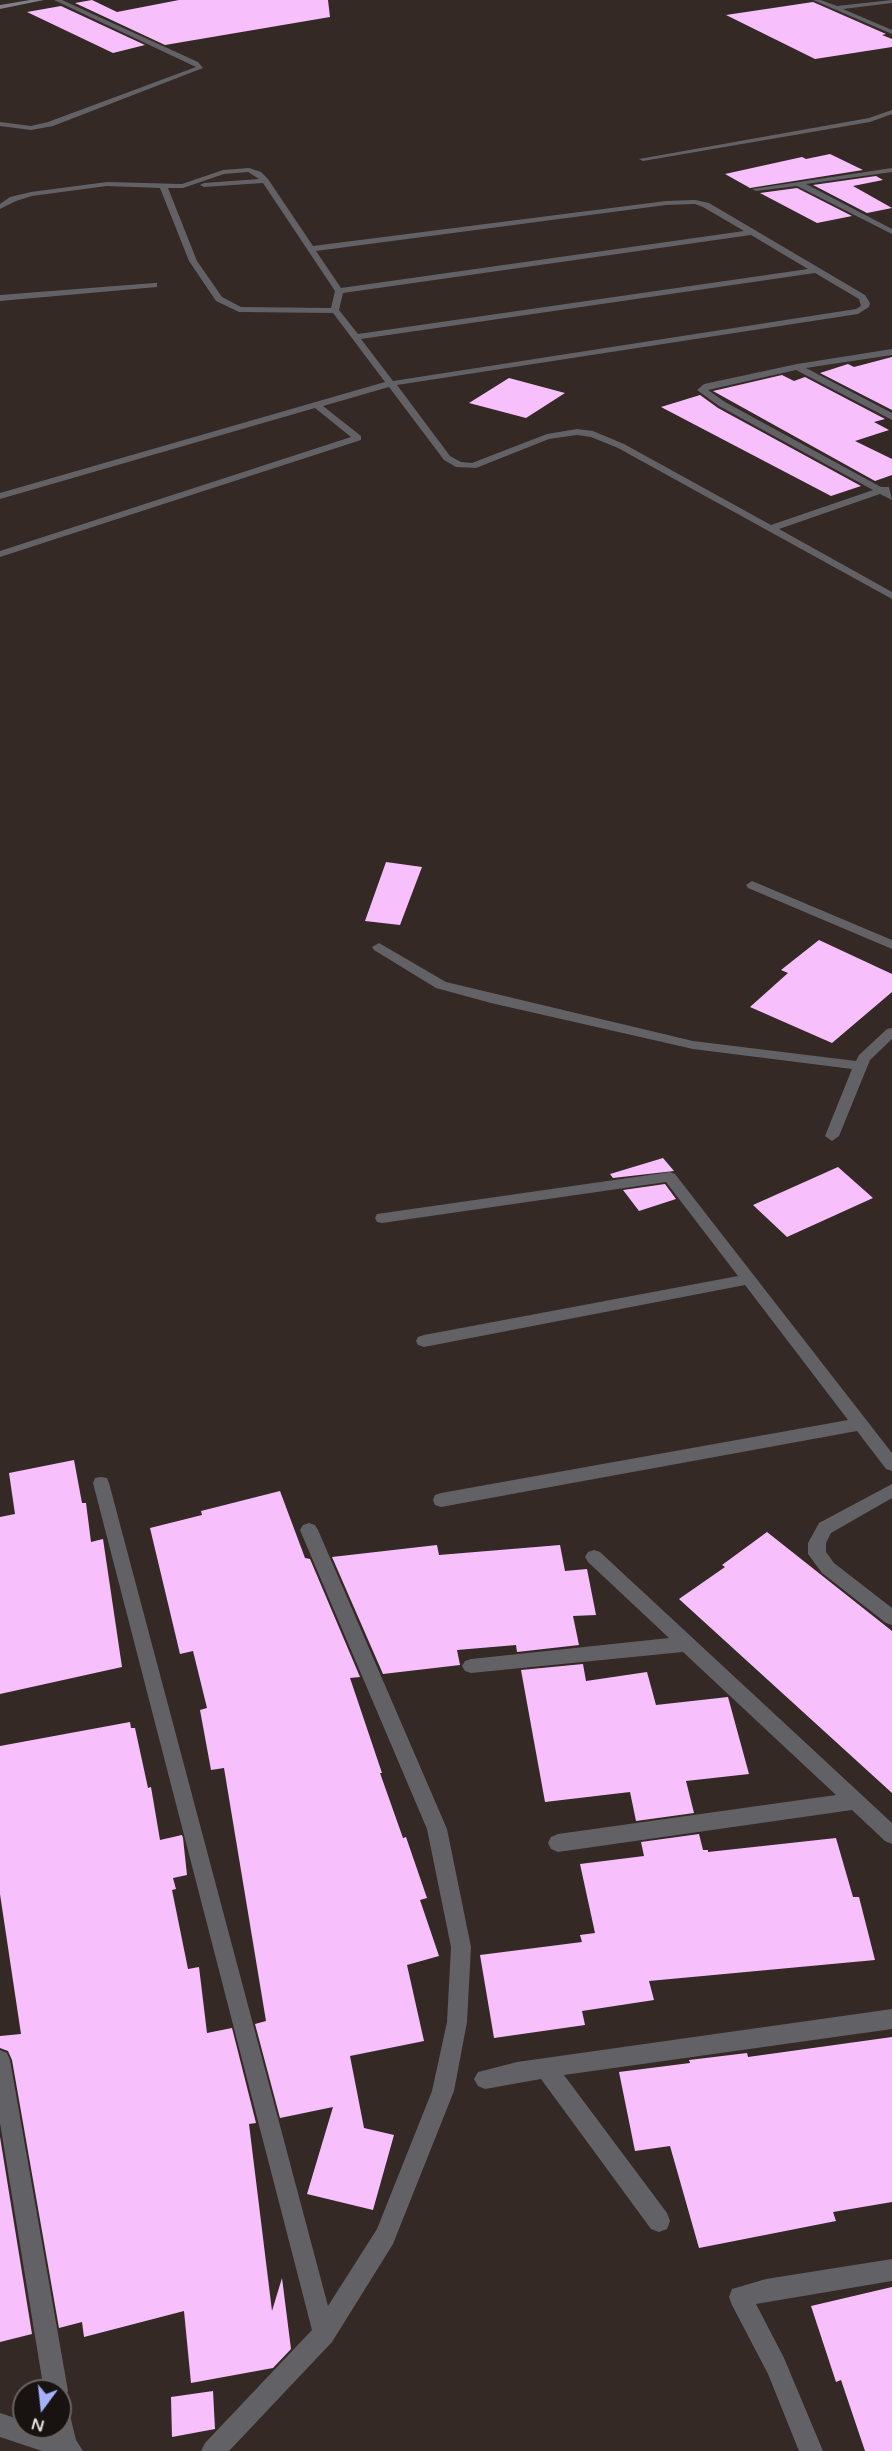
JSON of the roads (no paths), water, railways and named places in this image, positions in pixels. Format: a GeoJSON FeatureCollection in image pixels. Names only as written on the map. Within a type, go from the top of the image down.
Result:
{"type":"FeatureCollection","features":[{"type":"Feature","properties":{"kind":"main road"},"geometry":{"type":"LineString","coordinates":[[0,7],[41,0]]}},
{"type":"Feature","properties":{"kind":"street"},"geometry":{"type":"LineString","coordinates":[[0,124],[31,128],[50,124],[200,68],[196,63],[57,0]]}},
{"type":"Feature","properties":{"kind":"street"},"geometry":{"type":"LineString","coordinates":[[816,0],[892,32]]}},
{"type":"Feature","properties":{"kind":"street"},"geometry":{"type":"LineString","coordinates":[[836,8],[892,1]]}},
{"type":"Feature","properties":{"kind":"street"},"geometry":{"type":"LineString","coordinates":[[644,159],[870,120],[892,112]]}},
{"type":"Feature","properties":{"kind":"street"},"geometry":{"type":"LineString","coordinates":[[183,186],[235,170],[249,170],[265,181],[339,291],[335,310],[447,458],[459,465],[473,466],[547,437],[577,432],[593,434],[621,446],[892,596]]}},
{"type":"Feature","properties":{"kind":"street"},"geometry":{"type":"LineString","coordinates":[[756,189],[892,170]]}},
{"type":"Feature","properties":{"kind":"street"},"geometry":{"type":"LineString","coordinates":[[0,207],[13,199],[31,194],[107,184],[164,187],[265,181]]}},
{"type":"Feature","properties":{"kind":"street"},"geometry":{"type":"LineString","coordinates":[[798,183],[892,232]]}},
{"type":"Feature","properties":{"kind":"street"},"geometry":{"type":"LineString","coordinates":[[164,187],[193,261],[219,299],[239,309],[335,310]]}},
{"type":"Feature","properties":{"kind":"street"},"geometry":{"type":"LineString","coordinates":[[0,496],[389,384],[846,312],[865,307],[866,303],[862,297],[706,205],[685,202],[310,249]]}},
{"type":"Feature","properties":{"kind":"street"},"geometry":{"type":"LineString","coordinates":[[339,291],[753,232]]}},
{"type":"Feature","properties":{"kind":"street"},"geometry":{"type":"LineString","coordinates":[[354,337],[816,270]]}},
{"type":"Feature","properties":{"kind":"street"},"geometry":{"type":"LineString","coordinates":[[0,298],[154,285]]}},
{"type":"Feature","properties":{"kind":"street"},"geometry":{"type":"LineString","coordinates":[[892,352],[796,367],[707,386],[702,390],[722,404],[892,497]]}},
{"type":"Feature","properties":{"kind":"street"},"geometry":{"type":"LineString","coordinates":[[796,367],[892,417]]}},
{"type":"Feature","properties":{"kind":"street"},"geometry":{"type":"LineString","coordinates":[[0,554],[358,438],[316,405]]}},
{"type":"Feature","properties":{"kind":"street"},"geometry":{"type":"LineString","coordinates":[[770,529],[892,487]]}},
{"type":"Feature","properties":{"kind":"street"},"geometry":{"type":"LineString","coordinates":[[752,885],[892,945]]}},
{"type":"Feature","properties":{"kind":"street"},"geometry":{"type":"LineString","coordinates":[[379,947],[441,985],[496,1000],[693,1045],[861,1066]]}},
{"type":"Feature","properties":{"kind":"street"},"geometry":{"type":"LineString","coordinates":[[832,1136],[864,1058],[892,1032]]}},
{"type":"Feature","properties":{"kind":"street"},"geometry":{"type":"LineString","coordinates":[[382,1218],[670,1177],[892,1465]]}},
{"type":"Feature","properties":{"kind":"street"},"geometry":{"type":"LineString","coordinates":[[424,1341],[749,1279]]}},
{"type":"Feature","properties":{"kind":"street"},"geometry":{"type":"LineString","coordinates":[[441,1500],[861,1424]]}},
{"type":"Feature","properties":{"kind":"street"},"geometry":{"type":"LineString","coordinates":[[101,1483],[324,2334]]}},
{"type":"Feature","properties":{"kind":"street"},"geometry":{"type":"LineString","coordinates":[[892,1490],[825,1528],[816,1543],[817,1554],[828,1568],[892,1618]]}},
{"type":"Feature","properties":{"kind":"street"},"geometry":{"type":"LineString","coordinates":[[213,2451],[324,2334],[385,2236],[443,2091],[457,2022],[461,1947],[437,1829],[309,1530]]}},
{"type":"Feature","properties":{"kind":"street"},"geometry":{"type":"LineString","coordinates":[[594,1557],[892,1835]]}},
{"type":"Feature","properties":{"kind":"street"},"geometry":{"type":"LineString","coordinates":[[471,1666],[685,1644]]}},
{"type":"Feature","properties":{"kind":"street"},"geometry":{"type":"LineString","coordinates":[[558,1843],[855,1801]]}},
{"type":"Feature","properties":{"kind":"street"},"geometry":{"type":"LineString","coordinates":[[485,2079],[892,2019]]}},
{"type":"Feature","properties":{"kind":"street"},"geometry":{"type":"LineString","coordinates":[[0,2060],[54,2379]]}},
{"type":"Feature","properties":{"kind":"street"},"geometry":{"type":"LineString","coordinates":[[547,2069],[659,2221]]}},
{"type":"Feature","properties":{"kind":"street"},"geometry":{"type":"LineString","coordinates":[[811,2451],[776,2366],[740,2297],[766,2290],[892,2270]]}},
{"type":"Feature","properties":{"kind":"street"},"geometry":{"type":"LineString","coordinates":[[0,2425],[68,2449]]}}]}
